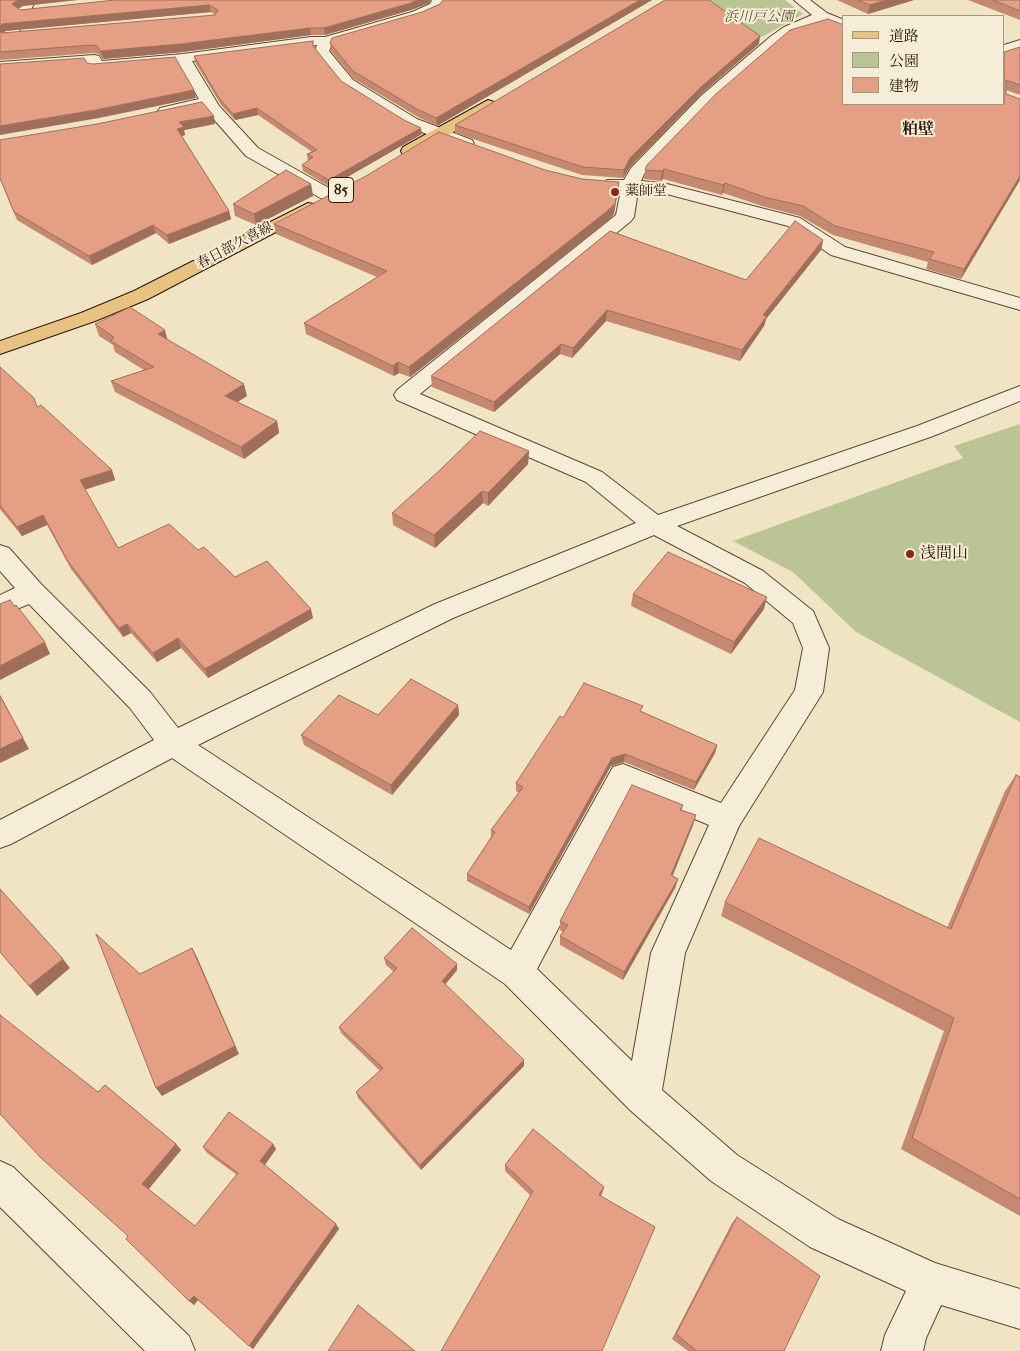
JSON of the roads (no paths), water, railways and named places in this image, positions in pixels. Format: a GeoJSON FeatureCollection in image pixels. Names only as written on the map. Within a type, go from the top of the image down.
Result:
{"type":"FeatureCollection","features":[{"type":"Feature","properties":{"kind":"main road"},"geometry":{"type":"LineString","coordinates":[[391,162],[506,95]]}},
{"type":"Feature","properties":{"kind":"main road","name":"春日部久喜線"},"geometry":{"type":"LineString","coordinates":[[0,348],[88,317],[141,295],[338,192]]}},
{"type":"Feature","properties":{"kind":"street"},"geometry":{"type":"LineString","coordinates":[[0,66],[94,59],[95,66],[183,58],[311,41],[326,41],[417,15],[435,7],[439,0]]}},
{"type":"Feature","properties":{"kind":"street"},"geometry":{"type":"LineString","coordinates":[[801,0],[822,16],[842,24]]}},
{"type":"Feature","properties":{"kind":"street"},"geometry":{"type":"LineString","coordinates":[[0,54],[8,33],[26,6],[42,10]]}},
{"type":"Feature","properties":{"kind":"street"},"geometry":{"type":"LineString","coordinates":[[643,1097],[668,953],[727,819],[810,692],[816,648],[804,618],[754,577],[655,525],[594,478],[405,395],[613,228],[625,217],[630,185],[637,172],[707,99],[789,30],[822,16]]}},
{"type":"Feature","properties":{"kind":"street"},"geometry":{"type":"LineString","coordinates":[[8,33],[29,34]]}},
{"type":"Feature","properties":{"kind":"street"},"geometry":{"type":"LineString","coordinates":[[326,41],[322,51],[348,83],[411,122],[485,151]]}},
{"type":"Feature","properties":{"kind":"street"},"geometry":{"type":"LineString","coordinates":[[1005,50],[1020,44]]}},
{"type":"Feature","properties":{"kind":"street"},"geometry":{"type":"LineString","coordinates":[[183,58],[209,102],[252,152],[338,192]]}},
{"type":"Feature","properties":{"kind":"street"},"geometry":{"type":"LineString","coordinates":[[154,114],[209,102]]}},
{"type":"Feature","properties":{"kind":"street"},"geometry":{"type":"LineString","coordinates":[[592,183],[663,188],[794,222],[838,251],[1020,304]]}},
{"type":"Feature","properties":{"kind":"street"},"geometry":{"type":"LineString","coordinates":[[0,835],[173,744],[444,611],[655,525],[925,431],[1020,393]]}},
{"type":"Feature","properties":{"kind":"street"},"geometry":{"type":"LineString","coordinates":[[0,554],[32,591],[140,700],[173,744],[517,974],[643,1097],[724,1168],[824,1233],[931,1282],[1020,1309]]}},
{"type":"Feature","properties":{"kind":"street"},"geometry":{"type":"LineString","coordinates":[[0,606],[32,591]]}},
{"type":"Feature","properties":{"kind":"street"},"geometry":{"type":"LineString","coordinates":[[517,974],[623,776],[727,819]]}},
{"type":"Feature","properties":{"kind":"street"},"geometry":{"type":"LineString","coordinates":[[0,1180],[174,1351]]}},
{"type":"Feature","properties":{"kind":"street"},"geometry":{"type":"LineString","coordinates":[[902,1351],[906,1335],[931,1282]]}},
{"type":"Feature","properties":{"kind":"place","name":"薬師堂"},"geometry":{"type":"Point","coordinates":[615,192]}},
{"type":"Feature","properties":{"kind":"place","name":"浅間山"},"geometry":{"type":"Point","coordinates":[910,554]}},
{"type":"Feature","properties":{"kind":"district","name":"粕壁"},"geometry":{"type":"Point","coordinates":[918,130]}},
{"type":"Feature","properties":{"kind":"park label","name":"浜川戸公園"},"geometry":{"type":"Point","coordinates":[759,18]}}]}
